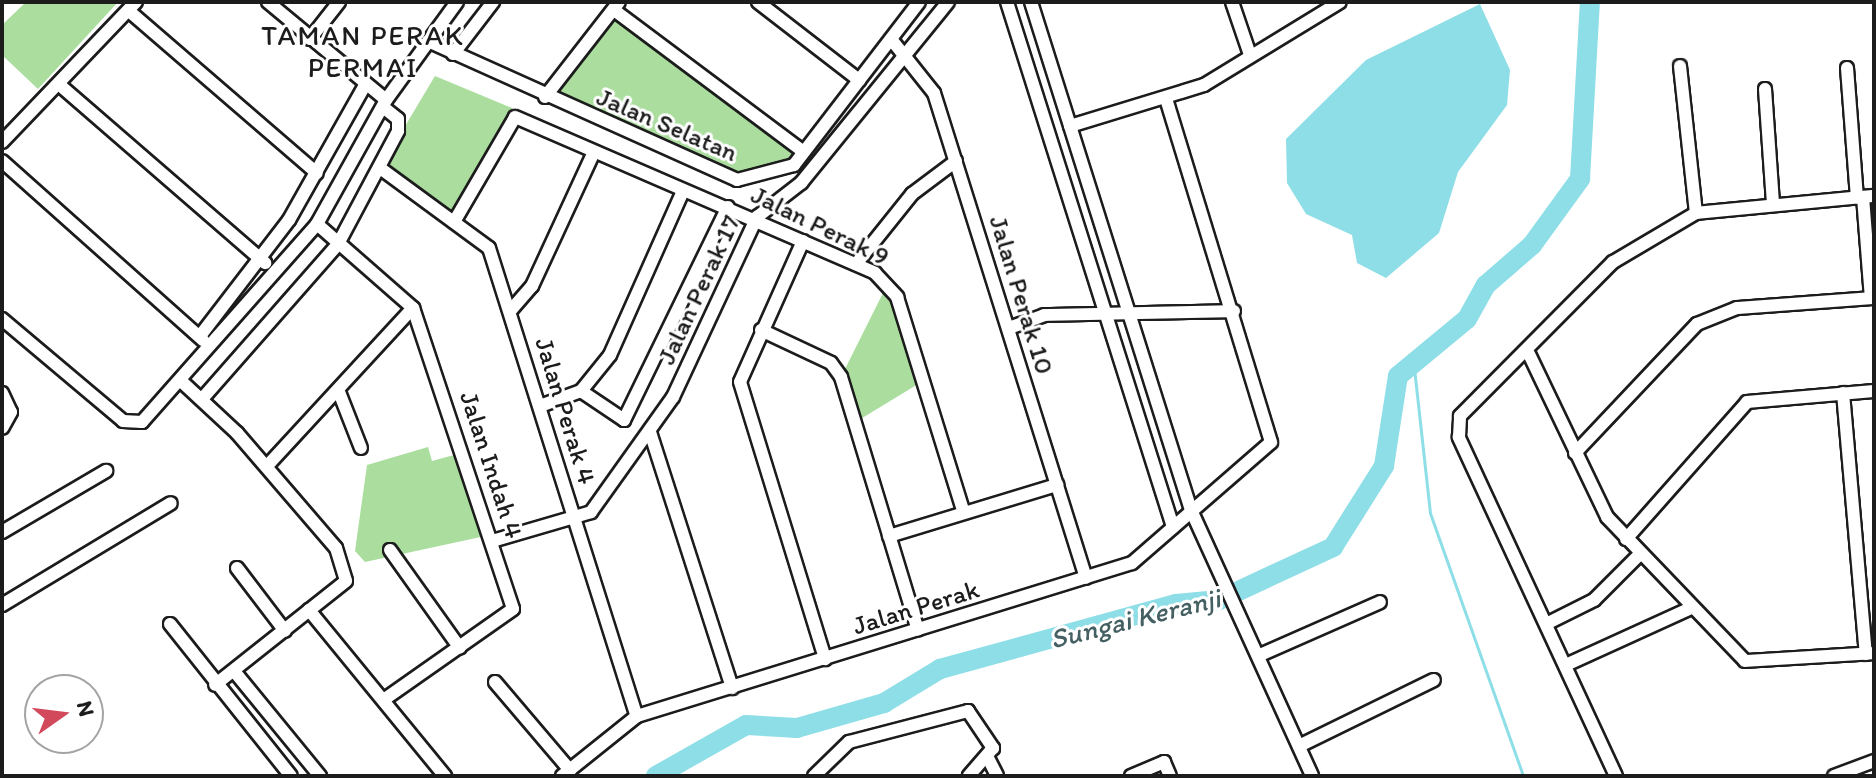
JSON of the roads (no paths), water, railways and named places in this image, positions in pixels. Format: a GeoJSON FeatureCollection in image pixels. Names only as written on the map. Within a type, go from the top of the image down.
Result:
{"type":"FeatureCollection","features":[{"type":"Feature","properties":{"kind":"street"},"geometry":{"type":"LineString","coordinates":[[202,399],[338,244],[380,168],[400,124],[384,103],[268,2]]}},
{"type":"Feature","properties":{"kind":"street"},"geometry":{"type":"LineString","coordinates":[[310,39],[339,2]]}},
{"type":"Feature","properties":{"kind":"street"},"geometry":{"type":"LineString","coordinates":[[2,319],[123,421],[142,422],[211,348],[317,224],[384,103],[457,2]]}},
{"type":"Feature","properties":{"kind":"street"},"geometry":{"type":"LineString","coordinates":[[453,54],[493,2]]}},
{"type":"Feature","properties":{"kind":"street"},"geometry":{"type":"LineString","coordinates":[[758,2],[859,80]]}},
{"type":"Feature","properties":{"kind":"street","name":"Jalan Perak 17"},"geometry":{"type":"LineString","coordinates":[[576,521],[606,495],[650,432],[757,217],[801,183],[948,2]]}},
{"type":"Feature","properties":{"kind":"street"},"geometry":{"type":"LineString","coordinates":[[1007,2],[1173,527]]}},
{"type":"Feature","properties":{"kind":"street"},"geometry":{"type":"LineString","coordinates":[[1031,2],[1191,510],[1241,611],[1312,776]]}},
{"type":"Feature","properties":{"kind":"street"},"geometry":{"type":"LineString","coordinates":[[1232,2],[1249,52]]}},
{"type":"Feature","properties":{"kind":"street"},"geometry":{"type":"LineString","coordinates":[[1070,126],[1204,85],[1249,52],[1340,2]]}},
{"type":"Feature","properties":{"kind":"street","name":"Jalan Selatan"},"geometry":{"type":"LineString","coordinates":[[428,41],[545,97],[737,180],[768,177],[804,152],[916,3]]}},
{"type":"Feature","properties":{"kind":"street"},"geometry":{"type":"LineString","coordinates":[[545,97],[616,6],[804,152]]}},
{"type":"Feature","properties":{"kind":"street"},"geometry":{"type":"LineString","coordinates":[[2,142],[62,87],[132,7],[317,173]]}},
{"type":"Feature","properties":{"kind":"street","name":"Jalan Perak 10"},"geometry":{"type":"LineString","coordinates":[[891,39],[908,53],[926,75],[956,161],[1086,578]]}},
{"type":"Feature","properties":{"kind":"street"},"geometry":{"type":"LineString","coordinates":[[1680,66],[1696,213]]}},
{"type":"Feature","properties":{"kind":"street"},"geometry":{"type":"LineString","coordinates":[[1575,453],[1697,324],[1737,308],[1872,298],[1865,197],[1847,68]]}},
{"type":"Feature","properties":{"kind":"street"},"geometry":{"type":"LineString","coordinates":[[62,87],[277,273]]}},
{"type":"Feature","properties":{"kind":"street"},"geometry":{"type":"LineString","coordinates":[[200,336],[262,260],[317,173],[364,87]]}},
{"type":"Feature","properties":{"kind":"street"},"geometry":{"type":"LineString","coordinates":[[1765,89],[1773,204]]}},
{"type":"Feature","properties":{"kind":"street"},"geometry":{"type":"LineString","coordinates":[[1009,328],[1044,315],[1129,316],[1234,311],[1166,98]]}},
{"type":"Feature","properties":{"kind":"street","name":"Jalan Perak 9"},"geometry":{"type":"LineString","coordinates":[[454,222],[510,117],[683,191],[757,217],[856,264],[897,297],[964,513]]}},
{"type":"Feature","properties":{"kind":"street"},"geometry":{"type":"LineString","coordinates":[[511,310],[532,286],[593,154]]}},
{"type":"Feature","properties":{"kind":"street"},"geometry":{"type":"LineString","coordinates":[[2,161],[211,348]]}},
{"type":"Feature","properties":{"kind":"street"},"geometry":{"type":"LineString","coordinates":[[856,264],[912,194],[956,161]]}},
{"type":"Feature","properties":{"kind":"street","name":"Jalan Perak 4"},"geometry":{"type":"LineString","coordinates":[[380,168],[489,248],[637,716]]}},
{"type":"Feature","properties":{"kind":"street"},"geometry":{"type":"LineString","coordinates":[[540,406],[581,391],[610,355],[683,191]]}},
{"type":"Feature","properties":{"kind":"street"},"geometry":{"type":"LineString","coordinates":[[1616,776],[1568,664],[1546,624],[1457,426],[1464,407],[1529,354],[1627,251],[1696,213],[1865,197]]}},
{"type":"Feature","properties":{"kind":"street"},"geometry":{"type":"LineString","coordinates":[[581,391],[624,420],[728,207]]}},
{"type":"Feature","properties":{"kind":"street"},"geometry":{"type":"LineString","coordinates":[[267,466],[339,392],[413,308],[317,224]]}},
{"type":"Feature","properties":{"kind":"street"},"geometry":{"type":"LineString","coordinates":[[803,241],[740,382],[825,659]]}},
{"type":"Feature","properties":{"kind":"street","name":"Jalan Indah 4"},"geometry":{"type":"LineString","coordinates":[[385,699],[513,609],[413,308]]}},
{"type":"Feature","properties":{"kind":"street","name":"Jalan Perak"},"geometry":{"type":"LineString","coordinates":[[637,716],[1132,563],[1274,438],[1234,311]]}},
{"type":"Feature","properties":{"kind":"street"},"geometry":{"type":"LineString","coordinates":[[761,330],[831,363],[841,377],[918,630]]}},
{"type":"Feature","properties":{"kind":"street"},"geometry":{"type":"LineString","coordinates":[[1529,354],[1575,453],[1626,539],[1751,665],[1870,654],[1843,393]]}},
{"type":"Feature","properties":{"kind":"street"},"geometry":{"type":"LineString","coordinates":[[180,380],[267,466],[336,548],[345,570],[346,581],[215,685]]}},
{"type":"Feature","properties":{"kind":"street"},"geometry":{"type":"LineString","coordinates":[[1626,539],[1747,402],[1874,391]]}},
{"type":"Feature","properties":{"kind":"street"},"geometry":{"type":"LineString","coordinates":[[339,392],[361,448]]}},
{"type":"Feature","properties":{"kind":"street"},"geometry":{"type":"LineString","coordinates":[[2,393],[11,412],[2,428]]}},
{"type":"Feature","properties":{"kind":"street"},"geometry":{"type":"LineString","coordinates":[[650,432],[732,688]]}},
{"type":"Feature","properties":{"kind":"street"},"geometry":{"type":"LineString","coordinates":[[2,532],[106,471]]}},
{"type":"Feature","properties":{"kind":"street"},"geometry":{"type":"LineString","coordinates":[[889,536],[1057,485]]}},
{"type":"Feature","properties":{"kind":"street"},"geometry":{"type":"LineString","coordinates":[[2,605],[171,503]]}},
{"type":"Feature","properties":{"kind":"street"},"geometry":{"type":"LineString","coordinates":[[492,541],[576,521]]}},
{"type":"Feature","properties":{"kind":"street"},"geometry":{"type":"LineString","coordinates":[[390,550],[460,648]]}},
{"type":"Feature","properties":{"kind":"street"},"geometry":{"type":"LineString","coordinates":[[1546,624],[1594,600],[1640,554]]}},
{"type":"Feature","properties":{"kind":"street"},"geometry":{"type":"LineString","coordinates":[[237,568],[285,631]]}},
{"type":"Feature","properties":{"kind":"street"},"geometry":{"type":"LineString","coordinates":[[1260,655],[1380,602]]}},
{"type":"Feature","properties":{"kind":"street"},"geometry":{"type":"LineString","coordinates":[[1568,664],[1693,607]]}},
{"type":"Feature","properties":{"kind":"street"},"geometry":{"type":"LineString","coordinates":[[309,610],[445,776]]}},
{"type":"Feature","properties":{"kind":"street"},"geometry":{"type":"LineString","coordinates":[[170,624],[215,685],[291,776]]}},
{"type":"Feature","properties":{"kind":"street"},"geometry":{"type":"LineString","coordinates":[[234,671],[320,776]]}},
{"type":"Feature","properties":{"kind":"street"},"geometry":{"type":"LineString","coordinates":[[1299,746],[1434,680]]}},
{"type":"Feature","properties":{"kind":"street"},"geometry":{"type":"LineString","coordinates":[[495,682],[566,773],[637,716]]}},
{"type":"Feature","properties":{"kind":"street"},"geometry":{"type":"LineString","coordinates":[[814,776],[849,742],[962,712],[973,713],[993,738],[988,758],[969,776]]}},
{"type":"Feature","properties":{"kind":"street"},"geometry":{"type":"LineString","coordinates":[[988,758],[997,776]]}},
{"type":"Feature","properties":{"kind":"street"},"geometry":{"type":"LineString","coordinates":[[1834,776],[1874,761]]}},
{"type":"Feature","properties":{"kind":"street"},"geometry":{"type":"LineString","coordinates":[[1131,776],[1164,762],[1170,776]]}},
{"type":"Feature","properties":{"kind":"water"},"geometry":{"type":"Polygon","coordinates":[[[1480,4],[1510,70],[1507,105],[1458,172],[1439,233],[1386,278],[1357,263],[1352,235],[1306,214],[1287,183],[1286,139],[1366,60],[1480,4]]]}},
{"type":"Feature","properties":{"kind":"waterway","name":"Sungai Keranji"},"geometry":{"type":"LineString","coordinates":[[656,776],[746,725],[797,728],[884,703],[940,669],[1176,604],[1219,600],[1333,547],[1384,466],[1398,376],[1467,319],[1486,285],[1532,245],[1580,179],[1590,2]]}},
{"type":"Feature","properties":{"kind":"waterway"},"geometry":{"type":"LineString","coordinates":[[1414,368],[1430,513],[1523,776]]}},
{"type":"Feature","properties":{"kind":"district","name":"TAMAN PERAK PERMAI"},"geometry":{"type":"Point","coordinates":[363,51]}}]}
